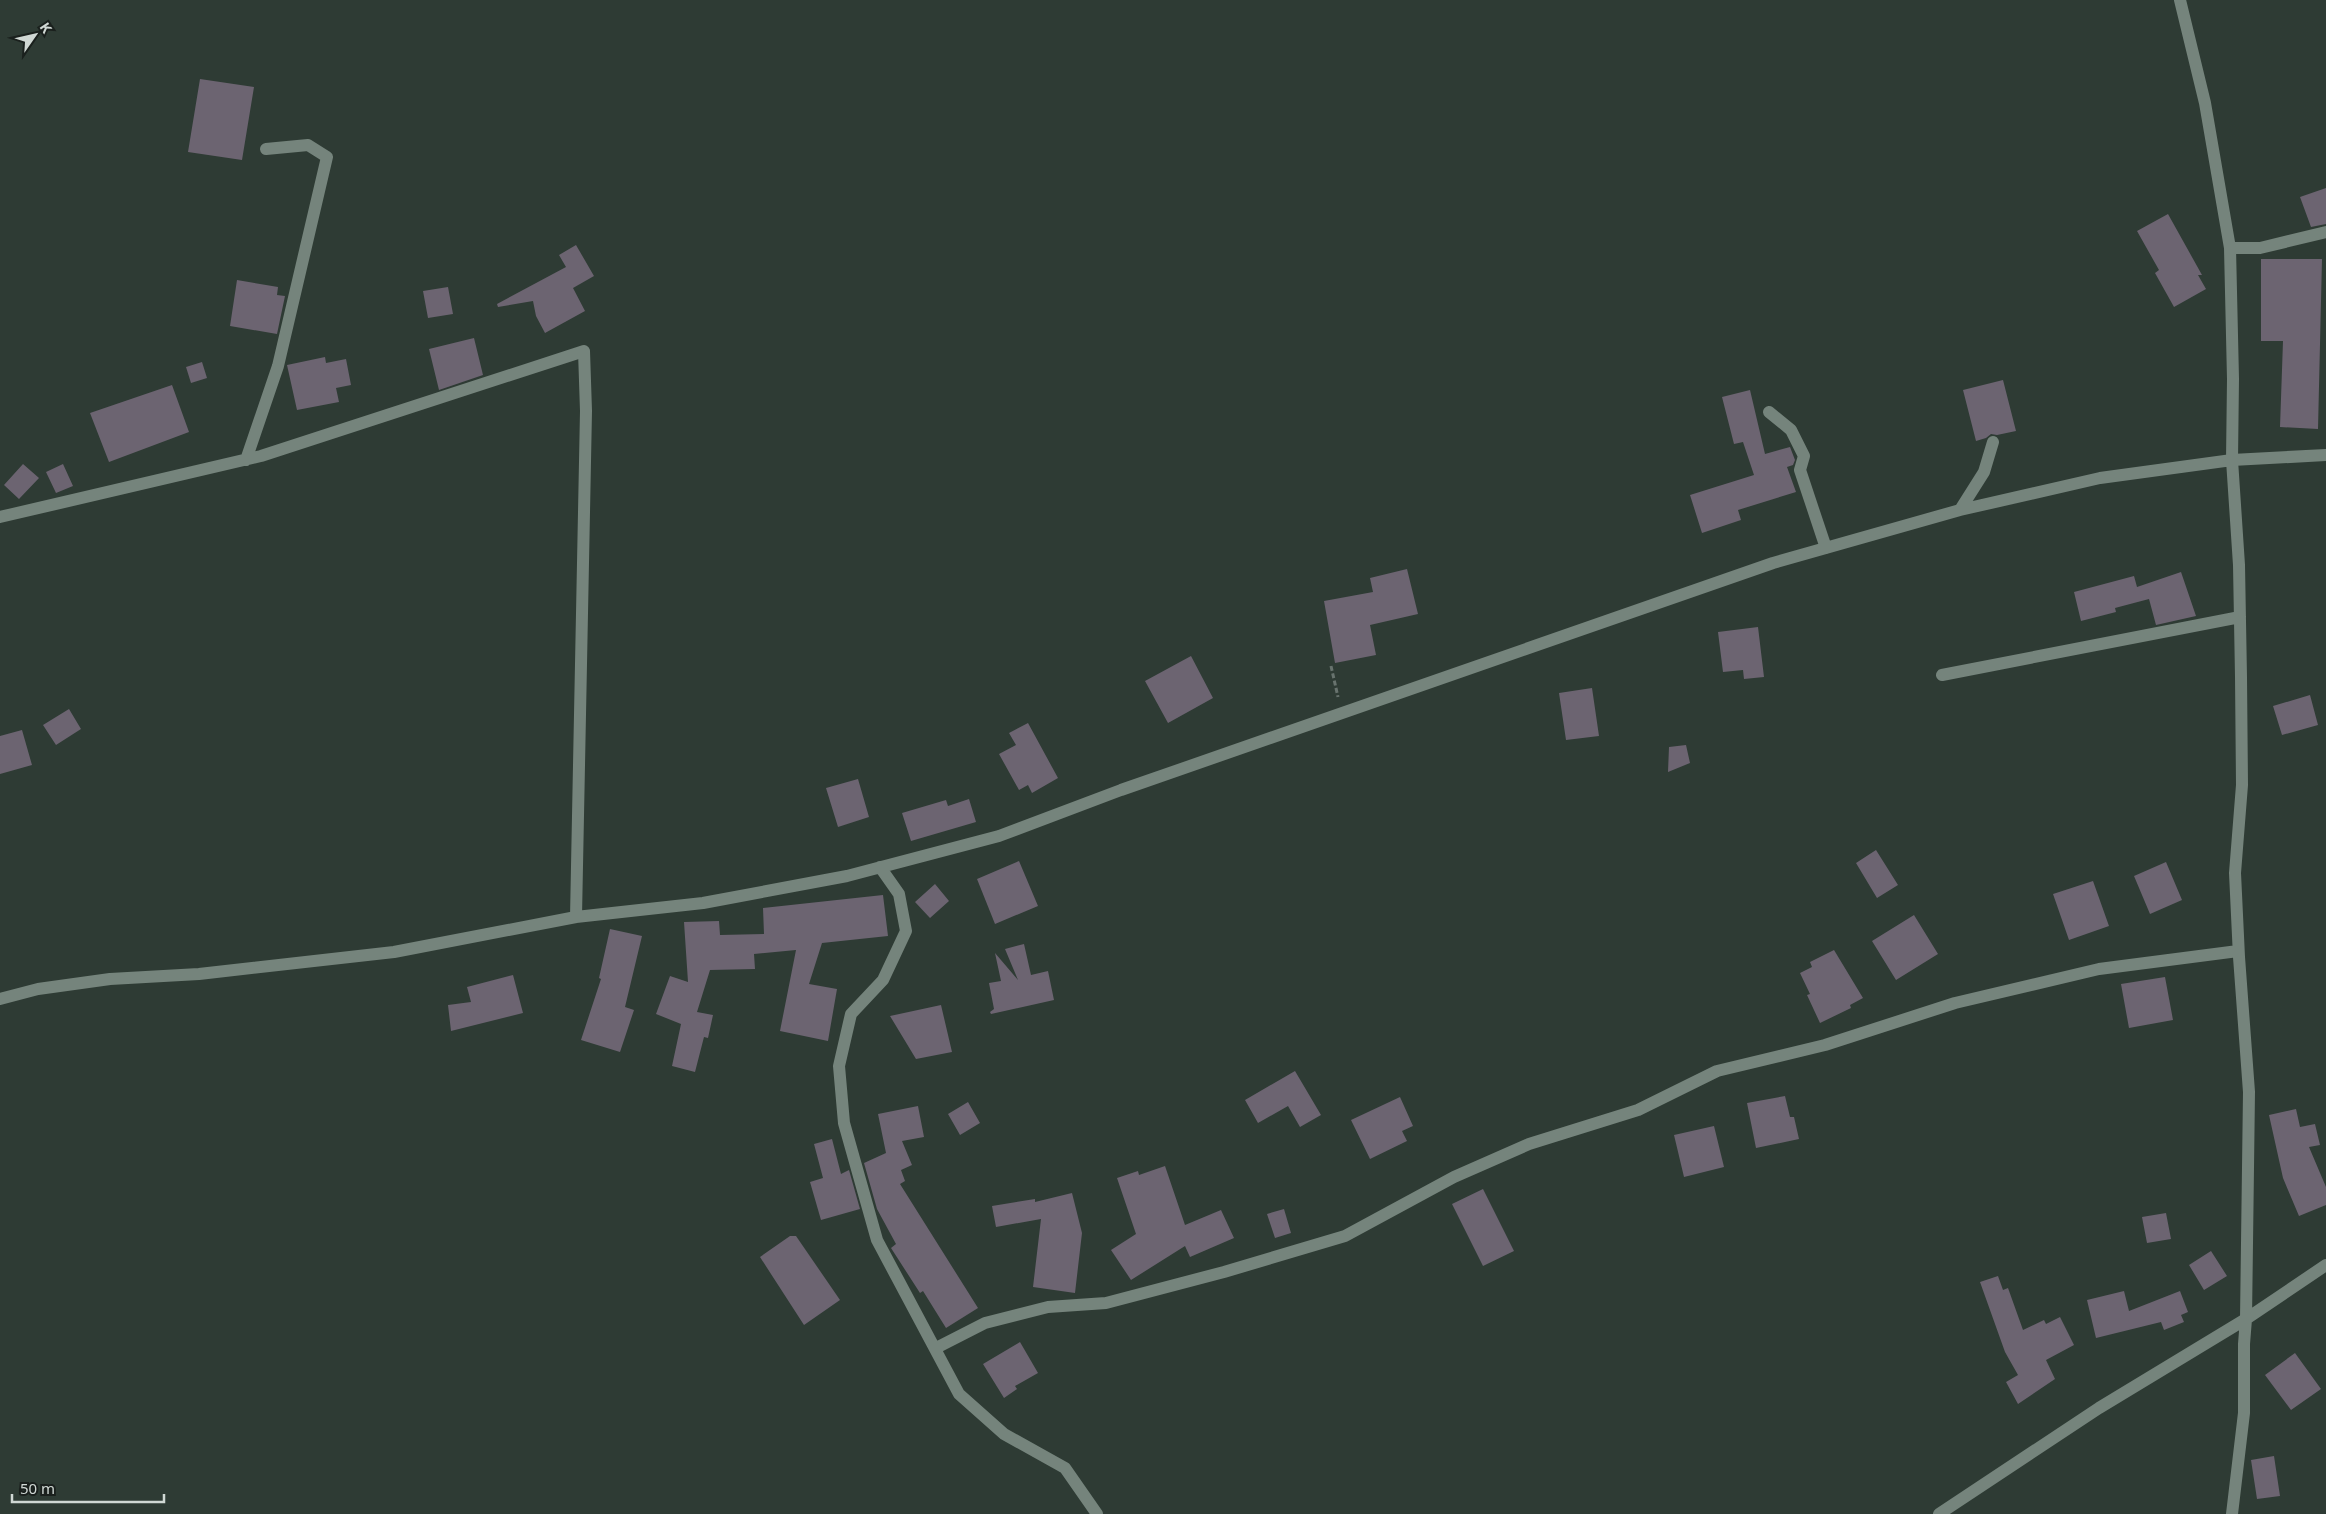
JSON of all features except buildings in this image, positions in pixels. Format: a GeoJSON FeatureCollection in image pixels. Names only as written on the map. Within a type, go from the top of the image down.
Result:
{"type":"FeatureCollection","features":[{"type":"Feature","properties":{"kind":"street"},"geometry":{"type":"LineString","coordinates":[[2180,0],[2205,103],[2230,248],[2233,379],[2232,460],[2240,617],[2242,785],[2236,873],[2238,951],[2249,1092],[2244,1413],[2232,1514]]}},
{"type":"Feature","properties":{"kind":"street"},"geometry":{"type":"LineString","coordinates":[[246,460],[278,366],[327,157],[308,146],[266,149]]}},
{"type":"Feature","properties":{"kind":"street"},"geometry":{"type":"LineString","coordinates":[[2230,248],[2260,248],[2326,232]]}},
{"type":"Feature","properties":{"kind":"street"},"geometry":{"type":"LineString","coordinates":[[0,517],[246,460],[584,352],[586,411],[576,918]]}},
{"type":"Feature","properties":{"kind":"street"},"geometry":{"type":"LineString","coordinates":[[1769,412],[1791,430],[1804,456],[1800,470],[1826,548]]}},
{"type":"Feature","properties":{"kind":"street"},"geometry":{"type":"LineString","coordinates":[[1960,510],[1984,472],[1993,442]]}},
{"type":"Feature","properties":{"kind":"street"},"geometry":{"type":"LineString","coordinates":[[0,999],[38,989],[110,979],[199,974],[394,952],[576,918],[703,903],[847,876],[999,836],[1122,790],[1342,715],[1764,566],[1826,548],[1960,510],[2100,478],[2232,460],[2326,455]]}},
{"type":"Feature","properties":{"kind":"street"},"geometry":{"type":"LineString","coordinates":[[1942,675],[2240,617]]}},
{"type":"Feature","properties":{"kind":"street"},"geometry":{"type":"LineString","coordinates":[[880,867],[898,894],[906,931],[882,980],[851,1014],[839,1066],[844,1123],[877,1240],[959,1394],[1004,1434],[1065,1468],[1097,1514]]}},
{"type":"Feature","properties":{"kind":"street"},"geometry":{"type":"LineString","coordinates":[[936,1348],[986,1323],[1048,1307],[1106,1303],[1224,1272],[1345,1236],[1454,1177],[1529,1144],[1638,1110],[1717,1071],[1825,1045],[1964,1000],[2099,969],[2238,951]]}},
{"type":"Feature","properties":{"kind":"street"},"geometry":{"type":"LineString","coordinates":[[1939,1514],[2099,1408],[2246,1319],[2326,1264]]}},
{"type":"Feature","properties":{"kind":"path"},"geometry":{"type":"LineString","coordinates":[[1331,666],[1342,715]]}}]}
